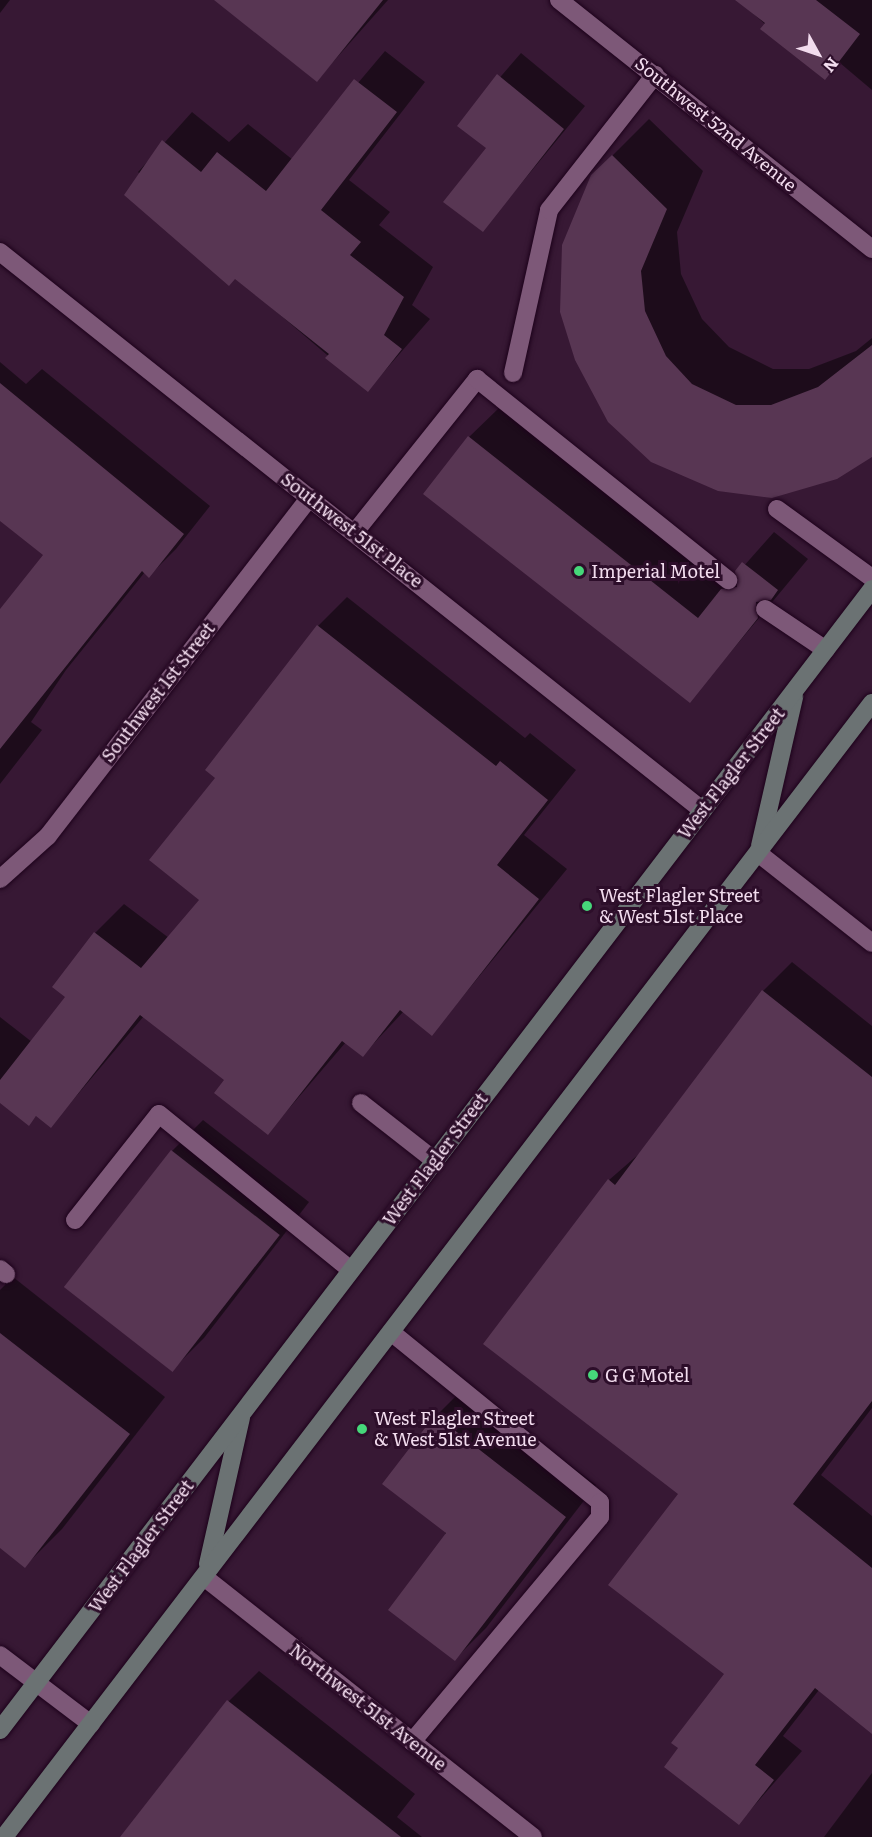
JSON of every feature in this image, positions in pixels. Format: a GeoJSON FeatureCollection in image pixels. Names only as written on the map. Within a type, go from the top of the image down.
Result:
{"type":"FeatureCollection","features":[{"type":"Feature","properties":{"kind":"main road","name":"West Flagler Street"},"geometry":{"type":"LineString","coordinates":[[0,1730],[350,1269],[872,589]]}},
{"type":"Feature","properties":{"kind":"main road"},"geometry":{"type":"LineString","coordinates":[[758,853],[795,690]]}},
{"type":"Feature","properties":{"kind":"main road"},"geometry":{"type":"LineString","coordinates":[[4,1837],[872,703]]}},
{"type":"Feature","properties":{"kind":"main road"},"geometry":{"type":"LineString","coordinates":[[204,1577],[224,1513],[242,1414]]}},
{"type":"Feature","properties":{"kind":"street","name":"Southwest 52nd Avenue"},"geometry":{"type":"LineString","coordinates":[[560,0],[872,249]]}},
{"type":"Feature","properties":{"kind":"street"},"geometry":{"type":"LineString","coordinates":[[513,374],[549,210],[655,75]]}},
{"type":"Feature","properties":{"kind":"street","name":"Southwest 51st Place"},"geometry":{"type":"LineString","coordinates":[[0,252],[702,810]]}},
{"type":"Feature","properties":{"kind":"street"},"geometry":{"type":"LineString","coordinates":[[355,532],[477,379],[728,579]]}},
{"type":"Feature","properties":{"kind":"street","name":"Southwest 1st Street"},"geometry":{"type":"LineString","coordinates":[[0,879],[48,836],[310,497]]}},
{"type":"Feature","properties":{"kind":"street"},"geometry":{"type":"LineString","coordinates":[[777,508],[872,578]]}},
{"type":"Feature","properties":{"kind":"street"},"geometry":{"type":"LineString","coordinates":[[765,609],[826,650]]}},
{"type":"Feature","properties":{"kind":"street"},"geometry":{"type":"LineString","coordinates":[[758,853],[872,944]]}},
{"type":"Feature","properties":{"kind":"street"},"geometry":{"type":"LineString","coordinates":[[361,1103],[435,1160]]}},
{"type":"Feature","properties":{"kind":"street"},"geometry":{"type":"LineString","coordinates":[[75,1220],[159,1114],[350,1269]]}},
{"type":"Feature","properties":{"kind":"street"},"geometry":{"type":"LineString","coordinates":[[391,1332],[600,1502],[600,1517],[412,1742]]}},
{"type":"Feature","properties":{"kind":"street","name":"Northwest 51st Avenue"},"geometry":{"type":"LineString","coordinates":[[204,1577],[533,1837]]}},
{"type":"Feature","properties":{"kind":"street"},"geometry":{"type":"LineString","coordinates":[[0,1655],[91,1724]]}},
{"type":"Feature","properties":{"kind":"building"},"geometry":{"type":"Polygon","coordinates":[[[214,0],[383,0],[317,82],[214,0]]]}},
{"type":"Feature","properties":{"kind":"building"},"geometry":{"type":"Polygon","coordinates":[[[735,0],[816,0],[860,34],[825,80],[760,29],[765,23],[735,0]]]}},
{"type":"Feature","properties":{"kind":"building"},"geometry":{"type":"Polygon","coordinates":[[[497,74],[564,129],[483,232],[443,202],[486,148],[457,126],[497,74]]]}},
{"type":"Feature","properties":{"kind":"building"},"geometry":{"type":"Polygon","coordinates":[[[354,79],[397,112],[321,210],[361,242],[350,255],[404,297],[384,335],[402,349],[368,392],[325,358],[329,354],[235,279],[229,286],[124,195],[162,140],[201,172],[217,152],[266,191],[354,79]]]}},
{"type":"Feature","properties":{"kind":"building"},"geometry":{"type":"Polygon","coordinates":[[[612,155],[667,209],[641,271],[645,311],[666,356],[692,384],[736,405],[771,405],[818,387],[872,345],[872,457],[837,479],[772,498],[718,491],[651,462],[608,422],[575,360],[560,312],[562,245],[591,175],[612,155]]]}},
{"type":"Feature","properties":{"kind":"building"},"geometry":{"type":"Polygon","coordinates":[[[0,383],[184,534],[149,578],[142,571],[0,749],[0,609],[43,555],[0,521],[0,383]]]}},
{"type":"Feature","properties":{"kind":"building","name":"Imperial Motel"},"geometry":{"type":"Polygon","coordinates":[[[468,436],[698,618],[721,589],[737,587],[735,571],[742,562],[778,590],[771,600],[756,602],[758,618],[690,703],[423,494],[468,436]]]}},
{"type":"Feature","properties":{"kind":"building"},"geometry":{"type":"Polygon","coordinates":[[[317,625],[496,766],[500,761],[548,800],[497,865],[539,899],[432,1036],[400,1010],[363,1057],[342,1041],[268,1135],[214,1093],[224,1080],[140,1015],[51,1128],[36,1116],[29,1126],[0,1103],[0,1080],[65,997],[52,987],[94,932],[141,968],[199,900],[149,860],[215,778],[205,770],[317,625]]]}},
{"type":"Feature","properties":{"kind":"building"},"geometry":{"type":"Polygon","coordinates":[[[762,990],[872,1077],[872,1401],[793,1504],[872,1568],[872,1734],[815,1688],[755,1765],[774,1780],[739,1825],[664,1767],[678,1748],[671,1743],[724,1674],[608,1585],[678,1494],[483,1344],[608,1179],[615,1185],[762,990]]]}},
{"type":"Feature","properties":{"kind":"building"},"geometry":{"type":"Polygon","coordinates":[[[171,1150],[280,1235],[173,1372],[64,1287],[171,1150]]]}},
{"type":"Feature","properties":{"kind":"building"},"geometry":{"type":"Polygon","coordinates":[[[0,1333],[130,1434],[25,1568],[0,1548],[0,1333]]]}},
{"type":"Feature","properties":{"kind":"building"},"geometry":{"type":"Polygon","coordinates":[[[435,1415],[566,1517],[455,1661],[388,1610],[446,1533],[382,1484],[435,1415]]]}},
{"type":"Feature","properties":{"kind":"building"},"geometry":{"type":"Polygon","coordinates":[[[227,1700],[401,1837],[120,1837],[227,1700]]]}},
{"type":"Feature","properties":{"kind":"place","name":"Imperial Motel"},"geometry":{"type":"Point","coordinates":[579,571]}},
{"type":"Feature","properties":{"kind":"place","name":"West Flagler Street & West 51st Place"},"geometry":{"type":"Point","coordinates":[587,906]}},
{"type":"Feature","properties":{"kind":"place","name":"G G Motel"},"geometry":{"type":"Point","coordinates":[593,1375]}},
{"type":"Feature","properties":{"kind":"place","name":"West Flagler Street & West 51st Avenue"},"geometry":{"type":"Point","coordinates":[362,1429]}}]}
